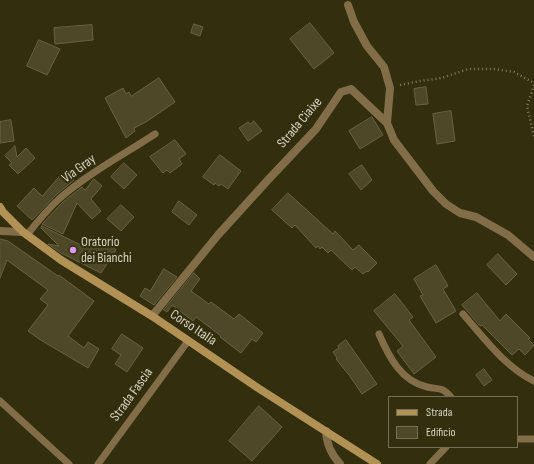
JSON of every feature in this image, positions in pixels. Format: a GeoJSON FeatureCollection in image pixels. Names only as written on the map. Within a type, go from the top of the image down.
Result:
{"type":"FeatureCollection","features":[{"type":"Feature","properties":{"kind":"main road","name":"Corso Italia"},"geometry":{"type":"LineString","coordinates":[[0,207],[3,212],[25,233],[62,260],[152,316],[377,464]]}},
{"type":"Feature","properties":{"kind":"street"},"geometry":{"type":"LineString","coordinates":[[348,4],[354,22],[368,46],[384,67],[390,88],[387,123]]}},
{"type":"Feature","properties":{"kind":"street","name":"Strada Ciaixe"},"geometry":{"type":"LineString","coordinates":[[152,316],[218,235],[316,129],[341,92],[351,89],[387,123],[394,140],[433,191],[446,204],[460,213],[476,217],[508,235],[534,257]]}},
{"type":"Feature","properties":{"kind":"street"},"geometry":{"type":"LineString","coordinates":[[0,231],[25,233]]}},
{"type":"Feature","properties":{"kind":"street"},"geometry":{"type":"LineString","coordinates":[[326,431],[326,442],[332,455],[340,464]]}},
{"type":"Feature","properties":{"kind":"lane","name":"Via Gray"},"geometry":{"type":"LineString","coordinates":[[25,233],[74,187],[155,134]]}},
{"type":"Feature","properties":{"kind":"lane"},"geometry":{"type":"LineString","coordinates":[[463,314],[507,362],[534,381]]}},
{"type":"Feature","properties":{"kind":"lane"},"geometry":{"type":"LineString","coordinates":[[379,334],[388,356],[406,376],[416,383],[428,387],[442,388],[450,396]]}},
{"type":"Feature","properties":{"kind":"lane","name":"Strada Fascia"},"geometry":{"type":"LineString","coordinates":[[98,464],[188,341]]}},
{"type":"Feature","properties":{"kind":"lane"},"geometry":{"type":"LineString","coordinates":[[0,401],[69,464]]}},
{"type":"Feature","properties":{"kind":"lane"},"geometry":{"type":"LineString","coordinates":[[518,439],[534,439]]}},
{"type":"Feature","properties":{"kind":"lane"},"geometry":{"type":"LineString","coordinates":[[430,464],[445,448]]}},
{"type":"Feature","properties":{"kind":"path"},"geometry":{"type":"LineString","coordinates":[[390,88],[420,81],[442,78],[468,69],[494,69],[514,72],[534,84],[528,106],[534,137]]}},
{"type":"Feature","properties":{"kind":"building"},"geometry":{"type":"Polygon","coordinates":[[[310,23],[334,53],[314,69],[290,39],[310,23]]]}},
{"type":"Feature","properties":{"kind":"building"},"geometry":{"type":"Polygon","coordinates":[[[194,24],[203,27],[200,36],[191,33],[194,24]]]}},
{"type":"Feature","properties":{"kind":"building"},"geometry":{"type":"Polygon","coordinates":[[[92,25],[93,40],[55,44],[54,28],[92,25]]]}},
{"type":"Feature","properties":{"kind":"building"},"geometry":{"type":"Polygon","coordinates":[[[39,40],[60,49],[47,75],[27,66],[39,40]]]}},
{"type":"Feature","properties":{"kind":"building"},"geometry":{"type":"Polygon","coordinates":[[[159,78],[175,102],[146,122],[134,128],[135,131],[126,138],[105,98],[123,88],[126,94],[129,92],[131,96],[159,78]]]}},
{"type":"Feature","properties":{"kind":"building"},"geometry":{"type":"Polygon","coordinates":[[[426,87],[428,104],[416,105],[414,89],[426,87]]]}},
{"type":"Feature","properties":{"kind":"building"},"geometry":{"type":"Polygon","coordinates":[[[451,111],[455,141],[437,144],[433,114],[451,111]]]}},
{"type":"Feature","properties":{"kind":"building"},"geometry":{"type":"Polygon","coordinates":[[[372,117],[383,135],[360,149],[349,131],[372,117]]]}},
{"type":"Feature","properties":{"kind":"building"},"geometry":{"type":"Polygon","coordinates":[[[11,120],[14,141],[0,143],[0,122],[11,120]]]}},
{"type":"Feature","properties":{"kind":"building"},"geometry":{"type":"Polygon","coordinates":[[[254,121],[262,131],[248,141],[239,128],[248,122],[250,124],[254,121]]]}},
{"type":"Feature","properties":{"kind":"building"},"geometry":{"type":"Polygon","coordinates":[[[175,140],[186,154],[179,159],[182,164],[170,173],[167,170],[163,173],[150,157],[175,140]]]}},
{"type":"Feature","properties":{"kind":"building"},"geometry":{"type":"Polygon","coordinates":[[[15,146],[17,157],[26,148],[35,158],[18,174],[9,165],[12,163],[5,156],[15,146]]]}},
{"type":"Feature","properties":{"kind":"building"},"geometry":{"type":"Polygon","coordinates":[[[220,155],[241,171],[228,189],[221,184],[219,186],[215,183],[214,185],[203,177],[220,155]]]}},
{"type":"Feature","properties":{"kind":"building"},"geometry":{"type":"Polygon","coordinates":[[[124,163],[137,175],[124,189],[111,177],[124,163]]]}},
{"type":"Feature","properties":{"kind":"building"},"geometry":{"type":"Polygon","coordinates":[[[362,165],[372,180],[361,190],[349,174],[362,165]]]}},
{"type":"Feature","properties":{"kind":"building"},"geometry":{"type":"Polygon","coordinates":[[[62,174],[64,176],[67,174],[74,180],[57,194],[32,220],[17,206],[34,188],[42,196],[62,174]]]}},
{"type":"Feature","properties":{"kind":"building"},"geometry":{"type":"Polygon","coordinates":[[[94,179],[102,186],[91,199],[101,211],[92,219],[77,203],[63,234],[42,224],[63,202],[82,187],[85,190],[94,179]]]}},
{"type":"Feature","properties":{"kind":"building"},"geometry":{"type":"Polygon","coordinates":[[[288,193],[333,234],[335,231],[353,250],[359,245],[377,263],[368,272],[367,271],[363,274],[355,267],[352,270],[331,250],[328,253],[322,247],[320,249],[318,246],[316,248],[295,225],[292,228],[272,210],[288,193]]]}},
{"type":"Feature","properties":{"kind":"building"},"geometry":{"type":"Polygon","coordinates":[[[179,201],[197,215],[189,225],[172,212],[179,201]]]}},
{"type":"Feature","properties":{"kind":"building"},"geometry":{"type":"Polygon","coordinates":[[[121,205],[134,217],[121,231],[107,219],[121,205]]]}},
{"type":"Feature","properties":{"kind":"building"},"geometry":{"type":"Polygon","coordinates":[[[42,226],[85,247],[90,237],[106,244],[108,240],[116,250],[101,273],[61,253],[48,244],[59,246],[41,228],[42,226]]]}},
{"type":"Feature","properties":{"kind":"building"},"geometry":{"type":"Polygon","coordinates":[[[0,239],[8,241],[58,276],[59,275],[94,301],[68,336],[84,348],[88,342],[99,349],[88,368],[28,331],[48,305],[40,299],[48,290],[7,260],[0,278],[0,239]]]}},
{"type":"Feature","properties":{"kind":"building"},"geometry":{"type":"Polygon","coordinates":[[[498,254],[517,274],[506,285],[487,265],[498,254]]]}},
{"type":"Feature","properties":{"kind":"building"},"geometry":{"type":"Polygon","coordinates":[[[436,265],[448,286],[443,289],[456,311],[436,323],[420,296],[423,295],[414,279],[436,265]]]}},
{"type":"Feature","properties":{"kind":"building"},"geometry":{"type":"Polygon","coordinates":[[[164,269],[177,277],[154,305],[140,296],[145,288],[150,291],[164,269]]]}},
{"type":"Feature","properties":{"kind":"building"},"geometry":{"type":"Polygon","coordinates":[[[194,273],[200,279],[191,291],[209,304],[211,302],[234,319],[239,314],[263,333],[256,342],[252,339],[241,353],[196,317],[193,321],[172,305],[167,312],[164,310],[194,273]]]}},
{"type":"Feature","properties":{"kind":"building"},"geometry":{"type":"Polygon","coordinates":[[[477,293],[500,321],[506,314],[530,338],[528,339],[534,345],[525,355],[519,349],[512,355],[482,325],[480,326],[462,305],[477,293]]]}},
{"type":"Feature","properties":{"kind":"building"},"geometry":{"type":"Polygon","coordinates":[[[395,294],[413,317],[409,320],[436,357],[414,374],[397,351],[403,346],[374,311],[395,294]]]}},
{"type":"Feature","properties":{"kind":"building"},"geometry":{"type":"Polygon","coordinates":[[[122,334],[143,348],[127,372],[115,364],[121,355],[112,349],[122,334]]]}},
{"type":"Feature","properties":{"kind":"building"},"geometry":{"type":"Polygon","coordinates":[[[346,340],[377,384],[362,394],[336,359],[337,358],[333,352],[346,340]]]}},
{"type":"Feature","properties":{"kind":"building"},"geometry":{"type":"Polygon","coordinates":[[[484,369],[492,380],[484,386],[476,375],[484,369]]]}},
{"type":"Feature","properties":{"kind":"building"},"geometry":{"type":"Polygon","coordinates":[[[259,406],[282,427],[252,461],[229,441],[259,406]]]}},
{"type":"Feature","properties":{"kind":"place","name":"Oratorio dei Bianchi"},"geometry":{"type":"Point","coordinates":[73,250]}}]}
